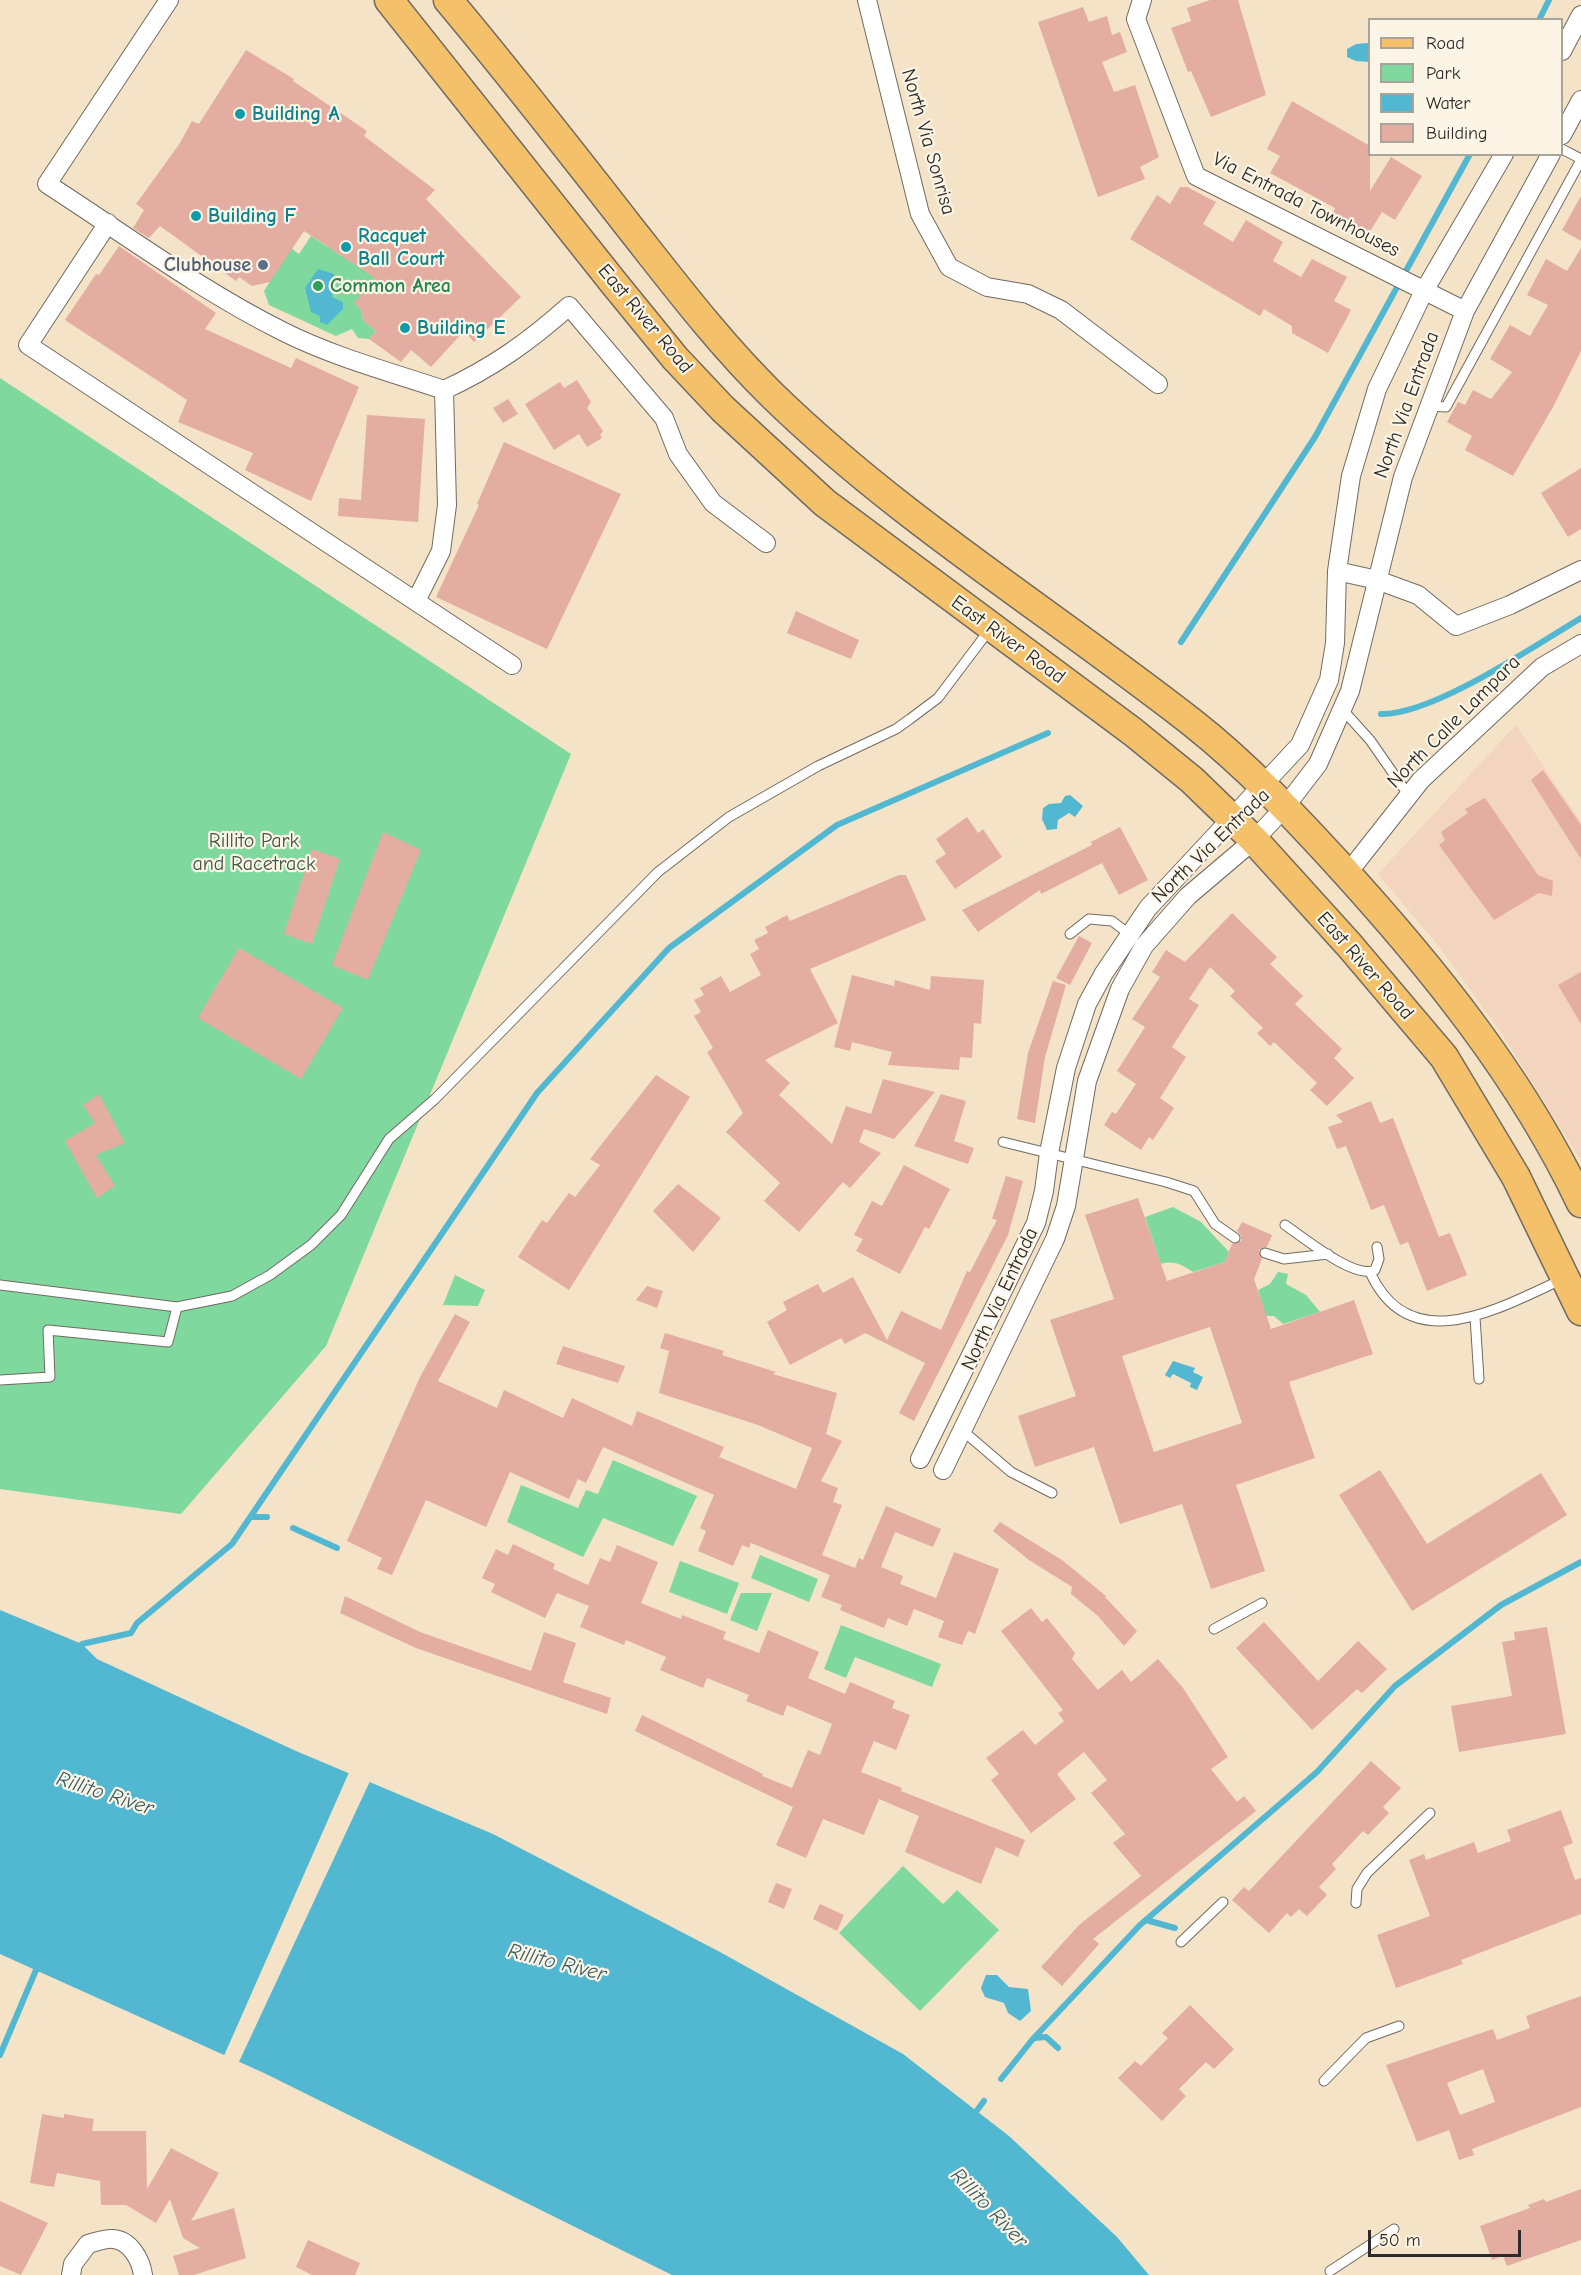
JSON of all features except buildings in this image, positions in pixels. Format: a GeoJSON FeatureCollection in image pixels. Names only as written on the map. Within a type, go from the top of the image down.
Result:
{"type":"FeatureCollection","features":[{"type":"Feature","properties":{"kind":"main road","name":"East River Road"},"geometry":{"type":"LineString","coordinates":[[388,0],[675,358],[723,410],[825,503],[1132,732],[1192,780],[1254,840],[1350,946],[1444,1057],[1516,1178],[1581,1311]]}},
{"type":"Feature","properties":{"kind":"main road"},"geometry":{"type":"LineString","coordinates":[[448,0],[511,75],[700,317],[770,393],[849,465],[1198,728],[1285,807],[1402,936],[1464,1012],[1501,1065],[1569,1178],[1581,1203]]}},
{"type":"Feature","properties":{"kind":"street"},"geometry":{"type":"LineString","coordinates":[[169,0],[47,184],[194,283],[286,333],[349,359],[444,390],[510,355],[569,306],[664,418],[678,454],[713,503],[766,543]]}},
{"type":"Feature","properties":{"kind":"street","name":"North Via Sonrisa"},"geometry":{"type":"LineString","coordinates":[[867,0],[920,214],[949,267],[987,287],[1028,294],[1061,310],[1158,384]]}},
{"type":"Feature","properties":{"kind":"street","name":"Via Entrada Townhouses"},"geometry":{"type":"LineString","coordinates":[[1142,0],[1136,19],[1196,176],[1465,311]]}},
{"type":"Feature","properties":{"kind":"street"},"geometry":{"type":"LineString","coordinates":[[1563,49],[1581,15]]}},
{"type":"Feature","properties":{"kind":"street"},"geometry":{"type":"LineString","coordinates":[[1563,133],[1581,100]]}},
{"type":"Feature","properties":{"kind":"street","name":"North Via Entrada"},"geometry":{"type":"LineString","coordinates":[[920,1459],[1036,1223],[1076,1032],[1104,973],[1148,908],[1300,745],[1329,680],[1335,643],[1337,571],[1351,476],[1377,389],[1424,291],[1503,156]]}},
{"type":"Feature","properties":{"kind":"street","name":"North Via Entrada"},"geometry":{"type":"LineString","coordinates":[[943,1470],[1054,1239],[1066,1206],[1088,1081],[1119,989],[1144,946],[1188,896],[1254,840],[1285,807],[1318,764],[1350,691],[1403,477],[1465,311],[1550,156]]}},
{"type":"Feature","properties":{"kind":"street"},"geometry":{"type":"LineString","coordinates":[[108,223],[28,345],[513,664]]}},
{"type":"Feature","properties":{"kind":"street"},"geometry":{"type":"LineString","coordinates":[[416,601],[441,551],[443,536],[447,505],[444,390]]}},
{"type":"Feature","properties":{"kind":"street"},"geometry":{"type":"LineString","coordinates":[[1337,571],[1377,579],[1418,596],[1456,626],[1510,605],[1581,570]]}},
{"type":"Feature","properties":{"kind":"street","name":"North Calle Lampara"},"geometry":{"type":"LineString","coordinates":[[1347,874],[1421,780],[1542,667],[1581,644]]}},
{"type":"Feature","properties":{"kind":"street"},"geometry":{"type":"LineString","coordinates":[[71,2275],[73,2264],[88,2244],[114,2239],[129,2246],[139,2258],[143,2275]]}},
{"type":"Feature","properties":{"kind":"lane"},"geometry":{"type":"LineString","coordinates":[[1430,406],[1446,407],[1581,159],[1563,150]]}},
{"type":"Feature","properties":{"kind":"lane"},"geometry":{"type":"LineString","coordinates":[[0,1285],[177,1307],[232,1296],[270,1275],[311,1245],[341,1215],[389,1139],[435,1099],[658,872],[729,817],[818,766],[896,729],[910,719],[938,698],[991,629]]}},
{"type":"Feature","properties":{"kind":"lane"},"geometry":{"type":"LineString","coordinates":[[1342,708],[1370,740],[1408,796]]}},
{"type":"Feature","properties":{"kind":"lane"},"geometry":{"type":"LineString","coordinates":[[1070,934],[1089,919],[1112,921],[1129,934]]}},
{"type":"Feature","properties":{"kind":"lane"},"geometry":{"type":"LineString","coordinates":[[1003,1142],[1194,1191],[1215,1224],[1235,1238]]}},
{"type":"Feature","properties":{"kind":"lane"},"geometry":{"type":"LineString","coordinates":[[1285,1225],[1355,1270],[1370,1272],[1377,1266],[1377,1247]]}},
{"type":"Feature","properties":{"kind":"lane"},"geometry":{"type":"LineString","coordinates":[[1265,1253],[1284,1259],[1328,1254]]}},
{"type":"Feature","properties":{"kind":"lane"},"geometry":{"type":"LineString","coordinates":[[1370,1272],[1382,1296],[1409,1314],[1430,1322],[1458,1322],[1475,1317],[1566,1277]]}},
{"type":"Feature","properties":{"kind":"lane"},"geometry":{"type":"LineString","coordinates":[[0,1380],[50,1377],[48,1330],[168,1342],[177,1307]]}},
{"type":"Feature","properties":{"kind":"lane"},"geometry":{"type":"LineString","coordinates":[[1475,1317],[1479,1379]]}},
{"type":"Feature","properties":{"kind":"lane"},"geometry":{"type":"LineString","coordinates":[[962,1430],[1011,1472],[1052,1493]]}},
{"type":"Feature","properties":{"kind":"lane"},"geometry":{"type":"LineString","coordinates":[[1214,1629],[1262,1603]]}},
{"type":"Feature","properties":{"kind":"lane"},"geometry":{"type":"LineString","coordinates":[[1356,1903],[1357,1889],[1367,1873],[1430,1813]]}},
{"type":"Feature","properties":{"kind":"lane"},"geometry":{"type":"LineString","coordinates":[[1181,1942],[1223,1902]]}},
{"type":"Feature","properties":{"kind":"lane"},"geometry":{"type":"LineString","coordinates":[[1324,2081],[1366,2038],[1399,2026]]}},
{"type":"Feature","properties":{"kind":"lane"},"geometry":{"type":"LineString","coordinates":[[1330,2271],[1394,2229]]}},
{"type":"Feature","properties":{"kind":"shaded area"},"geometry":{"type":"Polygon","coordinates":[[[1516,725],[1581,822],[1581,1161],[1502,1034],[1438,945],[1378,874],[1516,725]]]}},
{"type":"Feature","properties":{"kind":"green space","name":"Common Area"},"geometry":{"type":"Polygon","coordinates":[[[311,236],[376,278],[362,311],[363,320],[376,331],[369,339],[358,338],[352,329],[336,336],[269,305],[264,291],[291,248],[299,254],[311,236]]]}},
{"type":"Feature","properties":{"kind":"green space","name":"Rillito Park and Racetrack"},"geometry":{"type":"Polygon","coordinates":[[[0,378],[571,754],[326,1346],[181,1514],[0,1489],[0,378]]]}},
{"type":"Feature","properties":{"kind":"green space"},"geometry":{"type":"Polygon","coordinates":[[[1173,1207],[1201,1222],[1229,1252],[1225,1262],[1193,1272],[1178,1264],[1161,1264],[1145,1217],[1173,1207]]]}},
{"type":"Feature","properties":{"kind":"green space"},"geometry":{"type":"Polygon","coordinates":[[[1278,1272],[1288,1274],[1286,1284],[1306,1295],[1320,1312],[1283,1324],[1274,1316],[1266,1316],[1258,1290],[1270,1284],[1278,1272]]]}},
{"type":"Feature","properties":{"kind":"green space"},"geometry":{"type":"Polygon","coordinates":[[[455,1275],[485,1290],[478,1306],[443,1305],[455,1275]]]}},
{"type":"Feature","properties":{"kind":"green space"},"geometry":{"type":"Polygon","coordinates":[[[613,1460],[697,1496],[673,1546],[603,1518],[583,1557],[507,1522],[521,1485],[578,1508],[586,1490],[598,1494],[613,1460]]]}},
{"type":"Feature","properties":{"kind":"green space"},"geometry":{"type":"Polygon","coordinates":[[[760,1555],[818,1579],[809,1602],[751,1578],[760,1555]]]}},
{"type":"Feature","properties":{"kind":"green space"},"geometry":{"type":"Polygon","coordinates":[[[680,1561],[739,1583],[727,1614],[669,1592],[680,1561]]]}},
{"type":"Feature","properties":{"kind":"green space"},"geometry":{"type":"Polygon","coordinates":[[[741,1593],[772,1593],[757,1631],[730,1620],[741,1593]]]}},
{"type":"Feature","properties":{"kind":"green space"},"geometry":{"type":"Polygon","coordinates":[[[841,1625],[941,1664],[932,1687],[855,1657],[846,1678],[824,1669],[841,1625]]]}},
{"type":"Feature","properties":{"kind":"green space"},"geometry":{"type":"Polygon","coordinates":[[[903,1866],[943,1904],[957,1890],[999,1930],[920,2011],[839,1933],[903,1866]]]}},
{"type":"Feature","properties":{"kind":"water"},"geometry":{"type":"Polygon","coordinates":[[[1368,43],[1368,62],[1356,61],[1347,57],[1347,49],[1356,44],[1368,43]]]}},
{"type":"Feature","properties":{"kind":"water"},"geometry":{"type":"Polygon","coordinates":[[[318,269],[334,274],[332,297],[343,302],[343,309],[327,325],[320,322],[320,316],[311,312],[305,288],[318,269]]]}},
{"type":"Feature","properties":{"kind":"water"},"geometry":{"type":"Polygon","coordinates":[[[1070,795],[1083,806],[1075,817],[1069,813],[1058,820],[1057,829],[1047,830],[1042,819],[1043,808],[1049,804],[1061,803],[1065,796],[1070,795]]]}},
{"type":"Feature","properties":{"kind":"water"},"geometry":{"type":"Polygon","coordinates":[[[1173,1361],[1195,1368],[1193,1372],[1203,1377],[1197,1390],[1190,1387],[1191,1383],[1173,1374],[1170,1378],[1165,1375],[1173,1361]]]}},
{"type":"Feature","properties":{"kind":"water","name":"Rillito River"},"geometry":{"type":"Polygon","coordinates":[[[0,1610],[82,1644],[97,1659],[296,1751],[493,1834],[720,1952],[903,2054],[1009,2136],[1117,2237],[1149,2275],[672,2275],[264,2073],[0,1954],[0,1610]]]}},
{"type":"Feature","properties":{"kind":"water"},"geometry":{"type":"Polygon","coordinates":[[[986,1975],[997,1975],[1009,1987],[1028,1989],[1031,2011],[1020,2021],[1008,2013],[1004,2003],[985,1997],[981,1988],[986,1975]]]}},
{"type":"Feature","properties":{"kind":"pier"},"geometry":{"type":"Polygon","coordinates":[[[350,1770],[371,1779],[238,2064],[223,2058],[350,1770]]]}},
{"type":"Feature","properties":{"kind":"waterway"},"geometry":{"type":"LineString","coordinates":[[1540,18],[1549,0]]}},
{"type":"Feature","properties":{"kind":"waterway"},"geometry":{"type":"LineString","coordinates":[[1181,642],[1315,437],[1469,156]]}},
{"type":"Feature","properties":{"kind":"waterway"},"geometry":{"type":"LineString","coordinates":[[1381,714],[1403,711],[1455,691],[1511,661],[1581,618]]}},
{"type":"Feature","properties":{"kind":"waterway"},"geometry":{"type":"LineString","coordinates":[[79,1649],[82,1644],[131,1633],[137,1623],[232,1544],[537,1093],[669,948],[837,825],[1048,733]]}},
{"type":"Feature","properties":{"kind":"waterway"},"geometry":{"type":"LineString","coordinates":[[251,1517],[267,1517]]}},
{"type":"Feature","properties":{"kind":"waterway"},"geometry":{"type":"LineString","coordinates":[[293,1528],[337,1548]]}},
{"type":"Feature","properties":{"kind":"waterway"},"geometry":{"type":"LineString","coordinates":[[1001,2079],[1032,2040],[1140,1925],[1317,1772],[1395,1686],[1501,1605],[1581,1562]]}},
{"type":"Feature","properties":{"kind":"waterway"},"geometry":{"type":"LineString","coordinates":[[1146,1920],[1175,1928]]}},
{"type":"Feature","properties":{"kind":"waterway"},"geometry":{"type":"LineString","coordinates":[[0,2055],[36,1970],[42,1967]]}},
{"type":"Feature","properties":{"kind":"waterway"},"geometry":{"type":"LineString","coordinates":[[1034,2038],[1046,2037],[1058,2048]]}},
{"type":"Feature","properties":{"kind":"waterway"},"geometry":{"type":"LineString","coordinates":[[972,2117],[984,2101]]}},
{"type":"Feature","properties":{"kind":"place","name":"Building A"},"geometry":{"type":"Point","coordinates":[240,114]}},
{"type":"Feature","properties":{"kind":"place","name":"Building F"},"geometry":{"type":"Point","coordinates":[196,216]}},
{"type":"Feature","properties":{"kind":"place","name":"Racquet Ball Court"},"geometry":{"type":"Point","coordinates":[346,247]}},
{"type":"Feature","properties":{"kind":"place","name":"Clubhouse"},"geometry":{"type":"Point","coordinates":[263,265]}},
{"type":"Feature","properties":{"kind":"place","name":"Common Area"},"geometry":{"type":"Point","coordinates":[318,286]}},
{"type":"Feature","properties":{"kind":"place","name":"Building E"},"geometry":{"type":"Point","coordinates":[405,328]}}]}
